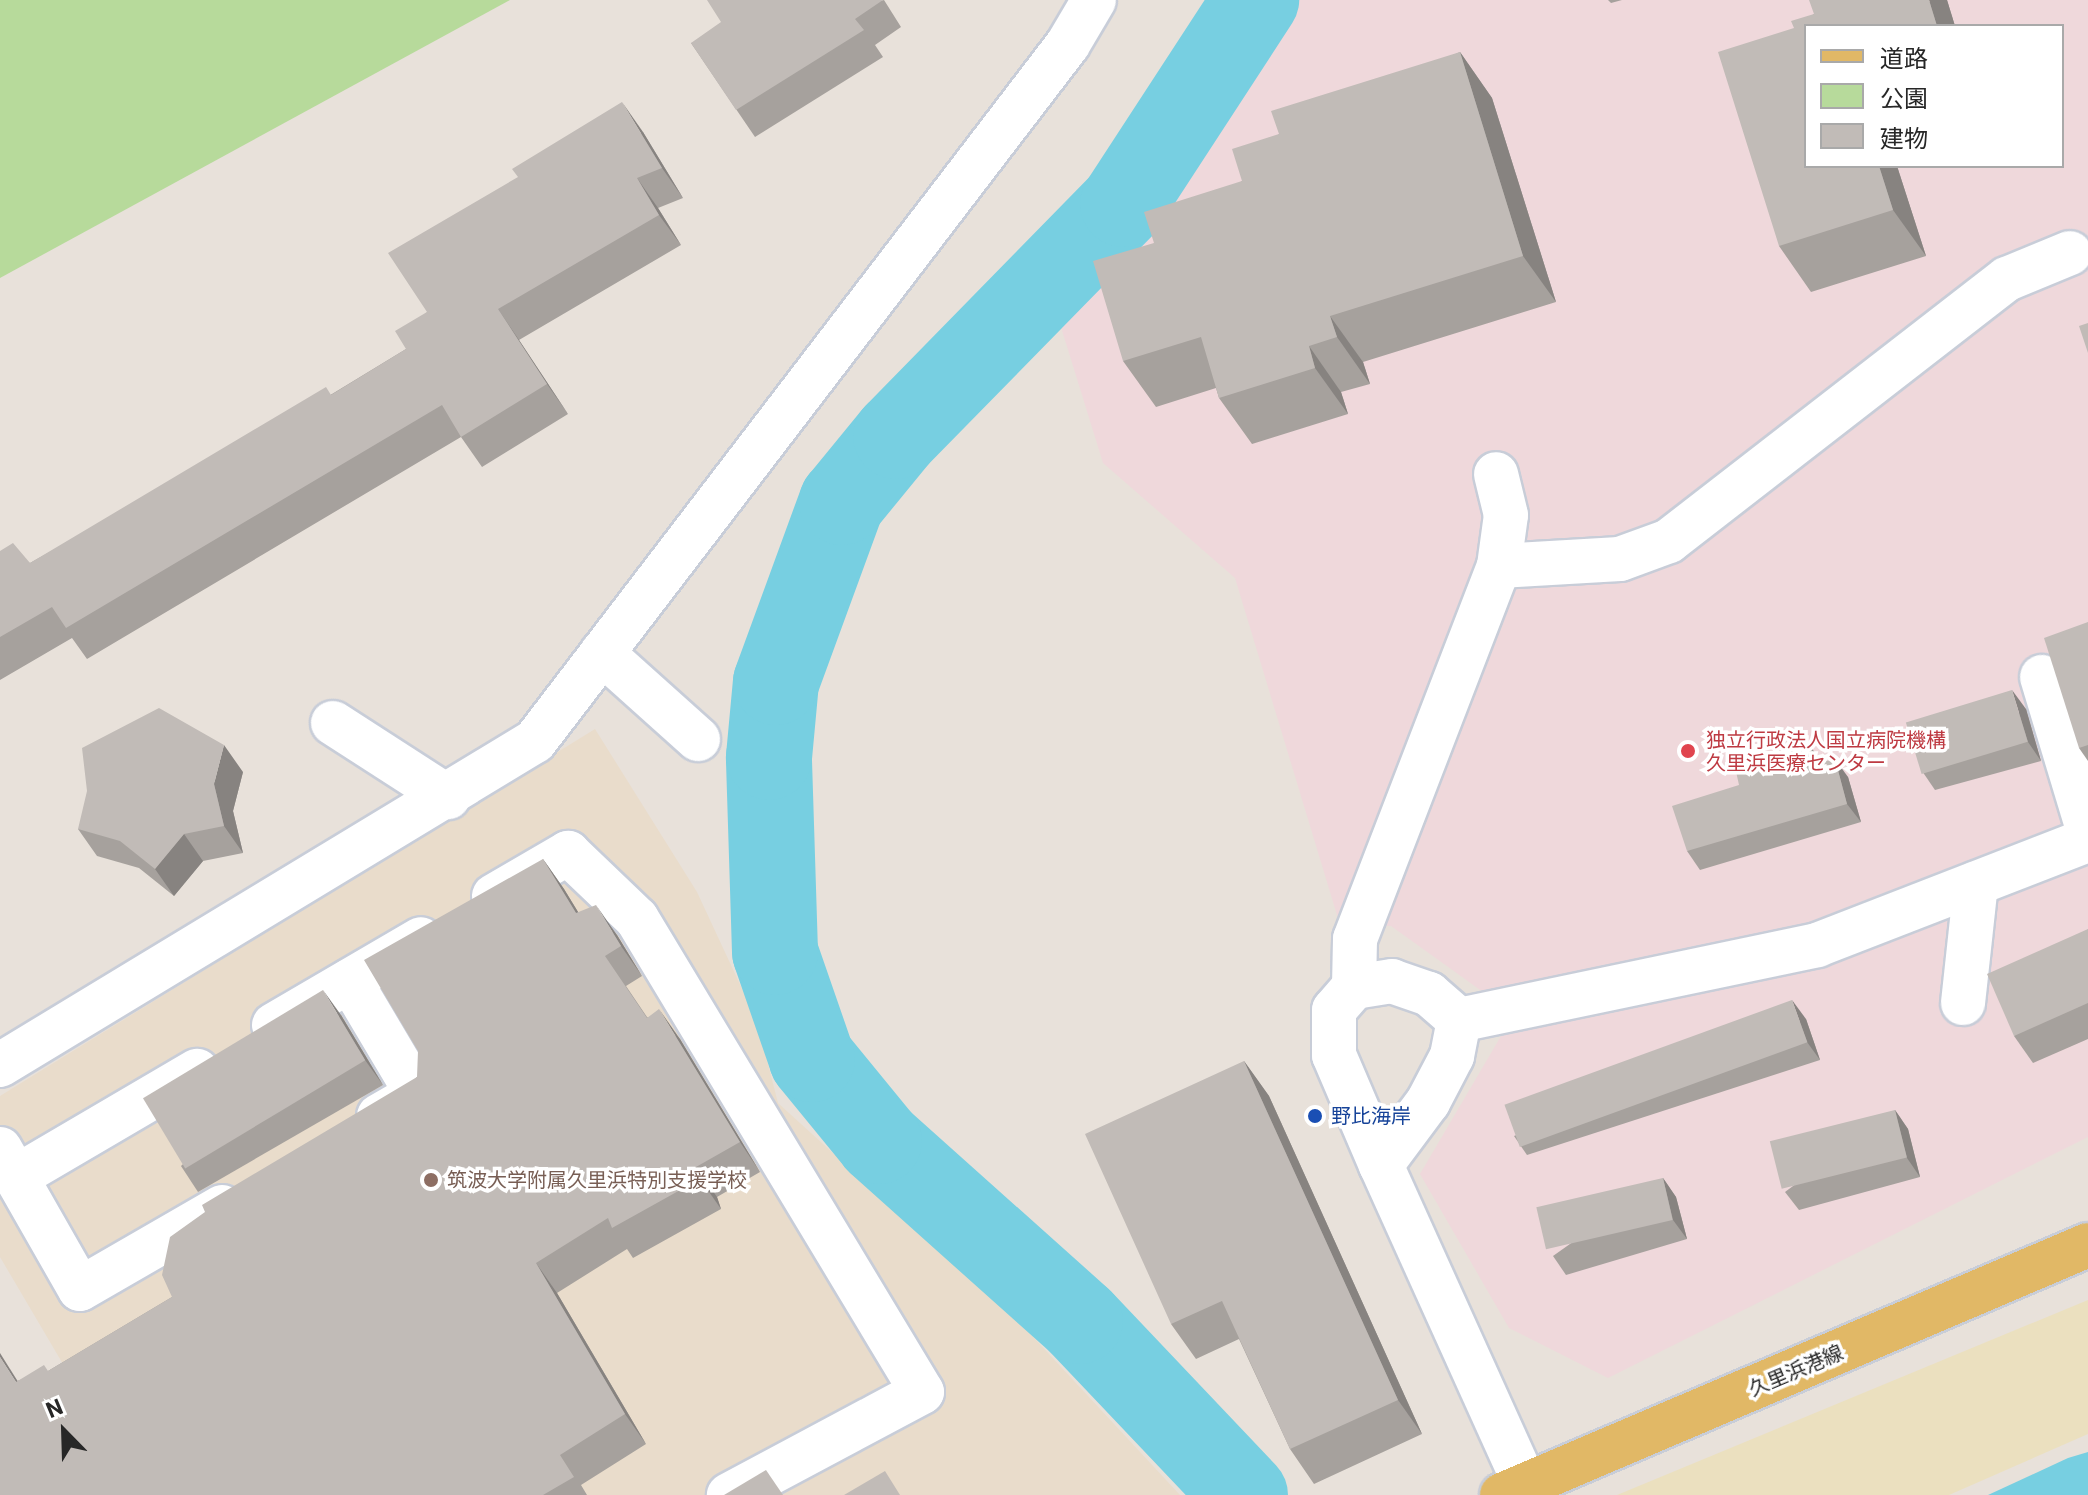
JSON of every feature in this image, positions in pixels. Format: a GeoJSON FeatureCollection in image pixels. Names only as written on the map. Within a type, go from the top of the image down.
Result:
{"type":"FeatureCollection","features":[{"type":"Feature","properties":{"kind":"main road","name":"久里浜港線"},"geometry":{"type":"LineString","coordinates":[[1514,1491],[2088,1245]]}},
{"type":"Feature","properties":{"kind":"street"},"geometry":{"type":"LineString","coordinates":[[0,1065],[448,797],[535,741],[1068,44],[1094,0]]}},
{"type":"Feature","properties":{"kind":"street"},"geometry":{"type":"LineString","coordinates":[[1499,566],[1620,559],[1669,541],[2007,279],[2070,253]]}},
{"type":"Feature","properties":{"kind":"street"},"geometry":{"type":"LineString","coordinates":[[1496,474],[1506,515],[1499,566],[1355,939],[1354,987],[1334,1010],[1334,1055],[1514,1491]]}},
{"type":"Feature","properties":{"kind":"street"},"geometry":{"type":"LineString","coordinates":[[602,653],[698,739]]}},
{"type":"Feature","properties":{"kind":"street"},"geometry":{"type":"LineString","coordinates":[[2042,677],[2088,829]]}},
{"type":"Feature","properties":{"kind":"street"},"geometry":{"type":"LineString","coordinates":[[333,723],[448,797]]}},
{"type":"Feature","properties":{"kind":"street"},"geometry":{"type":"LineString","coordinates":[[1459,1020],[1774,957],[2088,840]]}},
{"type":"Feature","properties":{"kind":"street"},"geometry":{"type":"LineString","coordinates":[[255,1188],[80,1289],[8,1163],[237,1047],[568,853],[637,919],[922,1392],[729,1495]]}},
{"type":"Feature","properties":{"kind":"street"},"geometry":{"type":"LineString","coordinates":[[1963,1003],[1976,884]]}},
{"type":"Feature","properties":{"kind":"street"},"geometry":{"type":"LineString","coordinates":[[336,1141],[417,1094],[350,981]]}},
{"type":"Feature","properties":{"kind":"street"},"geometry":{"type":"LineString","coordinates":[[1354,987],[1392,981],[1429,994],[1459,1020]]}},
{"type":"Feature","properties":{"kind":"street"},"geometry":{"type":"LineString","coordinates":[[1381,1165],[1428,1102],[1452,1056],[1459,1020]]}},
{"type":"Feature","properties":{"kind":"shaded area","name":"独立行政法人国立病院機構 久里浜医療センター"},"geometry":{"type":"Polygon","coordinates":[[[1212,0],[2088,0],[2088,1137],[1608,1378],[1509,1328],[1420,1174],[1501,1036],[1490,997],[1391,926],[1340,925],[1235,578],[1103,463],[1039,256],[1212,0]]]}},
{"type":"Feature","properties":{"kind":"shaded area","name":"筑波大学附属久里浜特別支援学校"},"geometry":{"type":"Polygon","coordinates":[[[595,729],[697,892],[757,1021],[778,1103],[1022,1325],[1180,1495],[140,1495],[0,1257],[0,1096],[595,729]]]}},
{"type":"Feature","properties":{"kind":"green space"},"geometry":{"type":"Polygon","coordinates":[[[0,0],[510,0],[0,278],[0,0]]]}},
{"type":"Feature","properties":{"kind":"sand"},"geometry":{"type":"Polygon","coordinates":[[[2088,1300],[2088,1434],[1949,1495],[1617,1495],[2088,1300]]]}},
{"type":"Feature","properties":{"kind":"water"},"geometry":{"type":"Polygon","coordinates":[[[2088,1452],[2088,1495],[1988,1495],[2068,1458],[2088,1452]]]}},
{"type":"Feature","properties":{"kind":"building"},"geometry":{"type":"Polygon","coordinates":[[[707,0],[883,0],[855,19],[864,30],[736,110],[691,43],[721,22],[707,0]]]}},
{"type":"Feature","properties":{"kind":"building"},"geometry":{"type":"Polygon","coordinates":[[[1809,0],[1929,0],[1936,24],[1804,24],[1804,168],[1880,168],[1893,210],[1779,246],[1718,52],[1794,28],[1791,21],[1814,14],[1809,0]]]}},
{"type":"Feature","properties":{"kind":"building"},"geometry":{"type":"Polygon","coordinates":[[[1460,52],[1523,256],[1330,316],[1337,337],[1309,346],[1315,368],[1219,398],[1201,337],[1123,361],[1093,261],[1154,243],[1144,212],[1242,181],[1232,149],[1279,134],[1271,111],[1460,52]]]}},
{"type":"Feature","properties":{"kind":"building"},"geometry":{"type":"Polygon","coordinates":[[[622,102],[662,168],[637,178],[659,215],[498,309],[547,384],[461,437],[442,405],[66,628],[52,607],[0,637],[0,551],[13,543],[30,563],[326,387],[331,395],[406,349],[395,331],[427,312],[388,253],[518,177],[512,169],[622,102]]]}},
{"type":"Feature","properties":{"kind":"building"},"geometry":{"type":"Polygon","coordinates":[[[2088,323],[2088,353],[2079,326],[2088,323]]]}},
{"type":"Feature","properties":{"kind":"building"},"geometry":{"type":"Polygon","coordinates":[[[2088,622],[2088,745],[2079,748],[2044,638],[2088,622]]]}},
{"type":"Feature","properties":{"kind":"building"},"geometry":{"type":"Polygon","coordinates":[[[2012,690],[2028,742],[1922,774],[1906,722],[2012,690]]]}},
{"type":"Feature","properties":{"kind":"building"},"geometry":{"type":"Polygon","coordinates":[[[159,708],[224,745],[214,784],[224,826],[184,834],[155,869],[120,841],[78,829],[87,791],[82,748],[159,708]]]}},
{"type":"Feature","properties":{"kind":"building"},"geometry":{"type":"Polygon","coordinates":[[[1810,746],[1818,763],[1835,759],[1847,804],[1687,851],[1672,806],[1739,785],[1735,767],[1810,746]]]}},
{"type":"Feature","properties":{"kind":"building"},"geometry":{"type":"Polygon","coordinates":[[[543,859],[576,913],[596,905],[621,946],[605,956],[647,1018],[659,1009],[740,1142],[696,1167],[700,1179],[612,1228],[608,1218],[536,1263],[625,1414],[560,1455],[574,1477],[543,1495],[0,1495],[0,1357],[16,1382],[44,1365],[48,1371],[172,1297],[162,1275],[170,1237],[205,1212],[202,1205],[417,1077],[418,1051],[364,960],[543,859]]]}},
{"type":"Feature","properties":{"kind":"building"},"geometry":{"type":"Polygon","coordinates":[[[2088,929],[2088,1003],[2014,1036],[1987,974],[2088,929]]]}},
{"type":"Feature","properties":{"kind":"building"},"geometry":{"type":"Polygon","coordinates":[[[323,990],[365,1060],[185,1168],[143,1098],[323,990]]]}},
{"type":"Feature","properties":{"kind":"building"},"geometry":{"type":"Polygon","coordinates":[[[1792,1000],[1807,1042],[1520,1147],[1504,1105],[1792,1000]]]}},
{"type":"Feature","properties":{"kind":"building"},"geometry":{"type":"Polygon","coordinates":[[[1244,1061],[1398,1400],[1290,1449],[1222,1301],[1171,1324],[1085,1134],[1244,1061]]]}},
{"type":"Feature","properties":{"kind":"building"},"geometry":{"type":"Polygon","coordinates":[[[1895,1110],[1907,1158],[1782,1189],[1770,1141],[1895,1110]]]}},
{"type":"Feature","properties":{"kind":"building"},"geometry":{"type":"Polygon","coordinates":[[[1663,1178],[1673,1220],[1546,1249],[1536,1207],[1663,1178]]]}},
{"type":"Feature","properties":{"kind":"building"},"geometry":{"type":"Polygon","coordinates":[[[766,1470],[783,1495],[724,1495],[766,1470]]]}},
{"type":"Feature","properties":{"kind":"building"},"geometry":{"type":"Polygon","coordinates":[[[885,1471],[900,1495],[844,1495],[885,1471]]]}},
{"type":"Feature","properties":{"kind":"waterway"},"geometry":{"type":"LineString","coordinates":[[1245,1495],[1080,1321],[879,1141],[812,1059],[775,952],[769,757],[776,682],[842,502],[896,436],[1123,204],[1256,0]]}},
{"type":"Feature","properties":{"kind":"place","name":"独立行政法人国立病院機構 久里浜医療センター"},"geometry":{"type":"Point","coordinates":[1688,751]}},
{"type":"Feature","properties":{"kind":"place","name":"野比海岸"},"geometry":{"type":"Point","coordinates":[1315,1116]}},
{"type":"Feature","properties":{"kind":"place","name":"筑波大学附属久里浜特別支援学校"},"geometry":{"type":"Point","coordinates":[431,1180]}}]}
